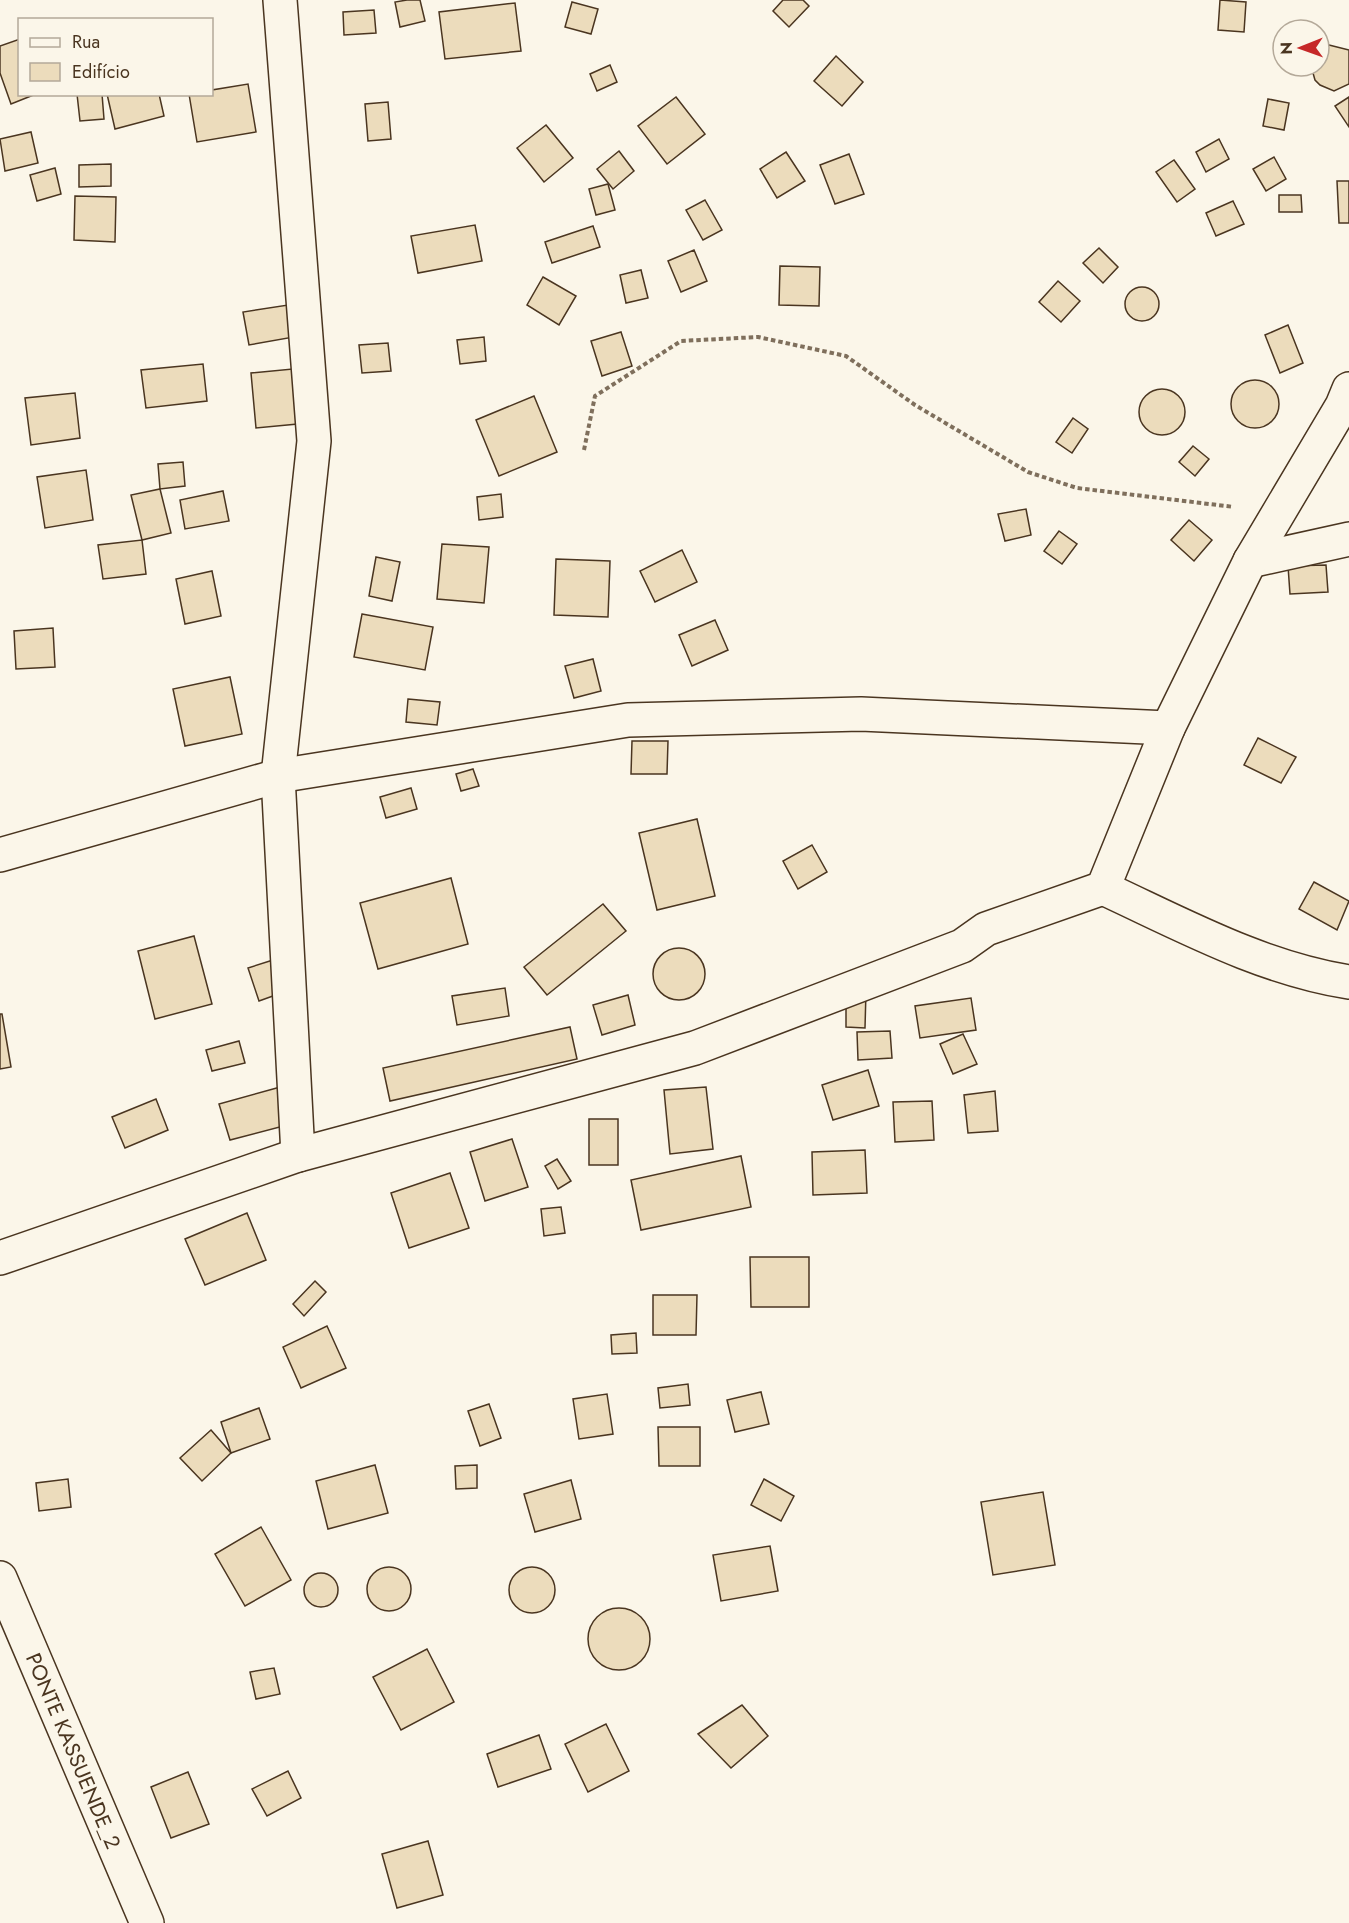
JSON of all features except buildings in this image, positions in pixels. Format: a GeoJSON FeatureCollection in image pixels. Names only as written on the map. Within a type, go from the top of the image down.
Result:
{"type":"FeatureCollection","features":[{"type":"Feature","properties":{"kind":"main road"},"geometry":{"type":"LineString","coordinates":[[280,0],[314,441],[278,776],[298,1155]]}},
{"type":"Feature","properties":{"kind":"main road"},"geometry":{"type":"LineString","coordinates":[[1104,888],[1168,728],[1250,561],[1342,405],[1349,389]]}},
{"type":"Feature","properties":{"kind":"main road"},"geometry":{"type":"LineString","coordinates":[[1250,561],[1349,538]]}},
{"type":"Feature","properties":{"kind":"main road"},"geometry":{"type":"LineString","coordinates":[[0,855],[278,776],[628,720],[861,714],[1168,728]]}},
{"type":"Feature","properties":{"kind":"main road"},"geometry":{"type":"LineString","coordinates":[[0,1258],[298,1155],[695,1048],[962,946],[986,929],[1104,888],[1255,958],[1314,976],[1349,982]]}},
{"type":"Feature","properties":{"kind":"main road","name":"PONTE KASSUENDE_2"},"geometry":{"type":"LineString","coordinates":[[0,1578],[147,1923]]}},
{"type":"Feature","properties":{"kind":"path"},"geometry":{"type":"LineString","coordinates":[[584,450],[595,396],[681,341],[758,337],[846,356],[915,405],[1028,472],[1077,488],[1219,504],[1275,517]]}}]}
